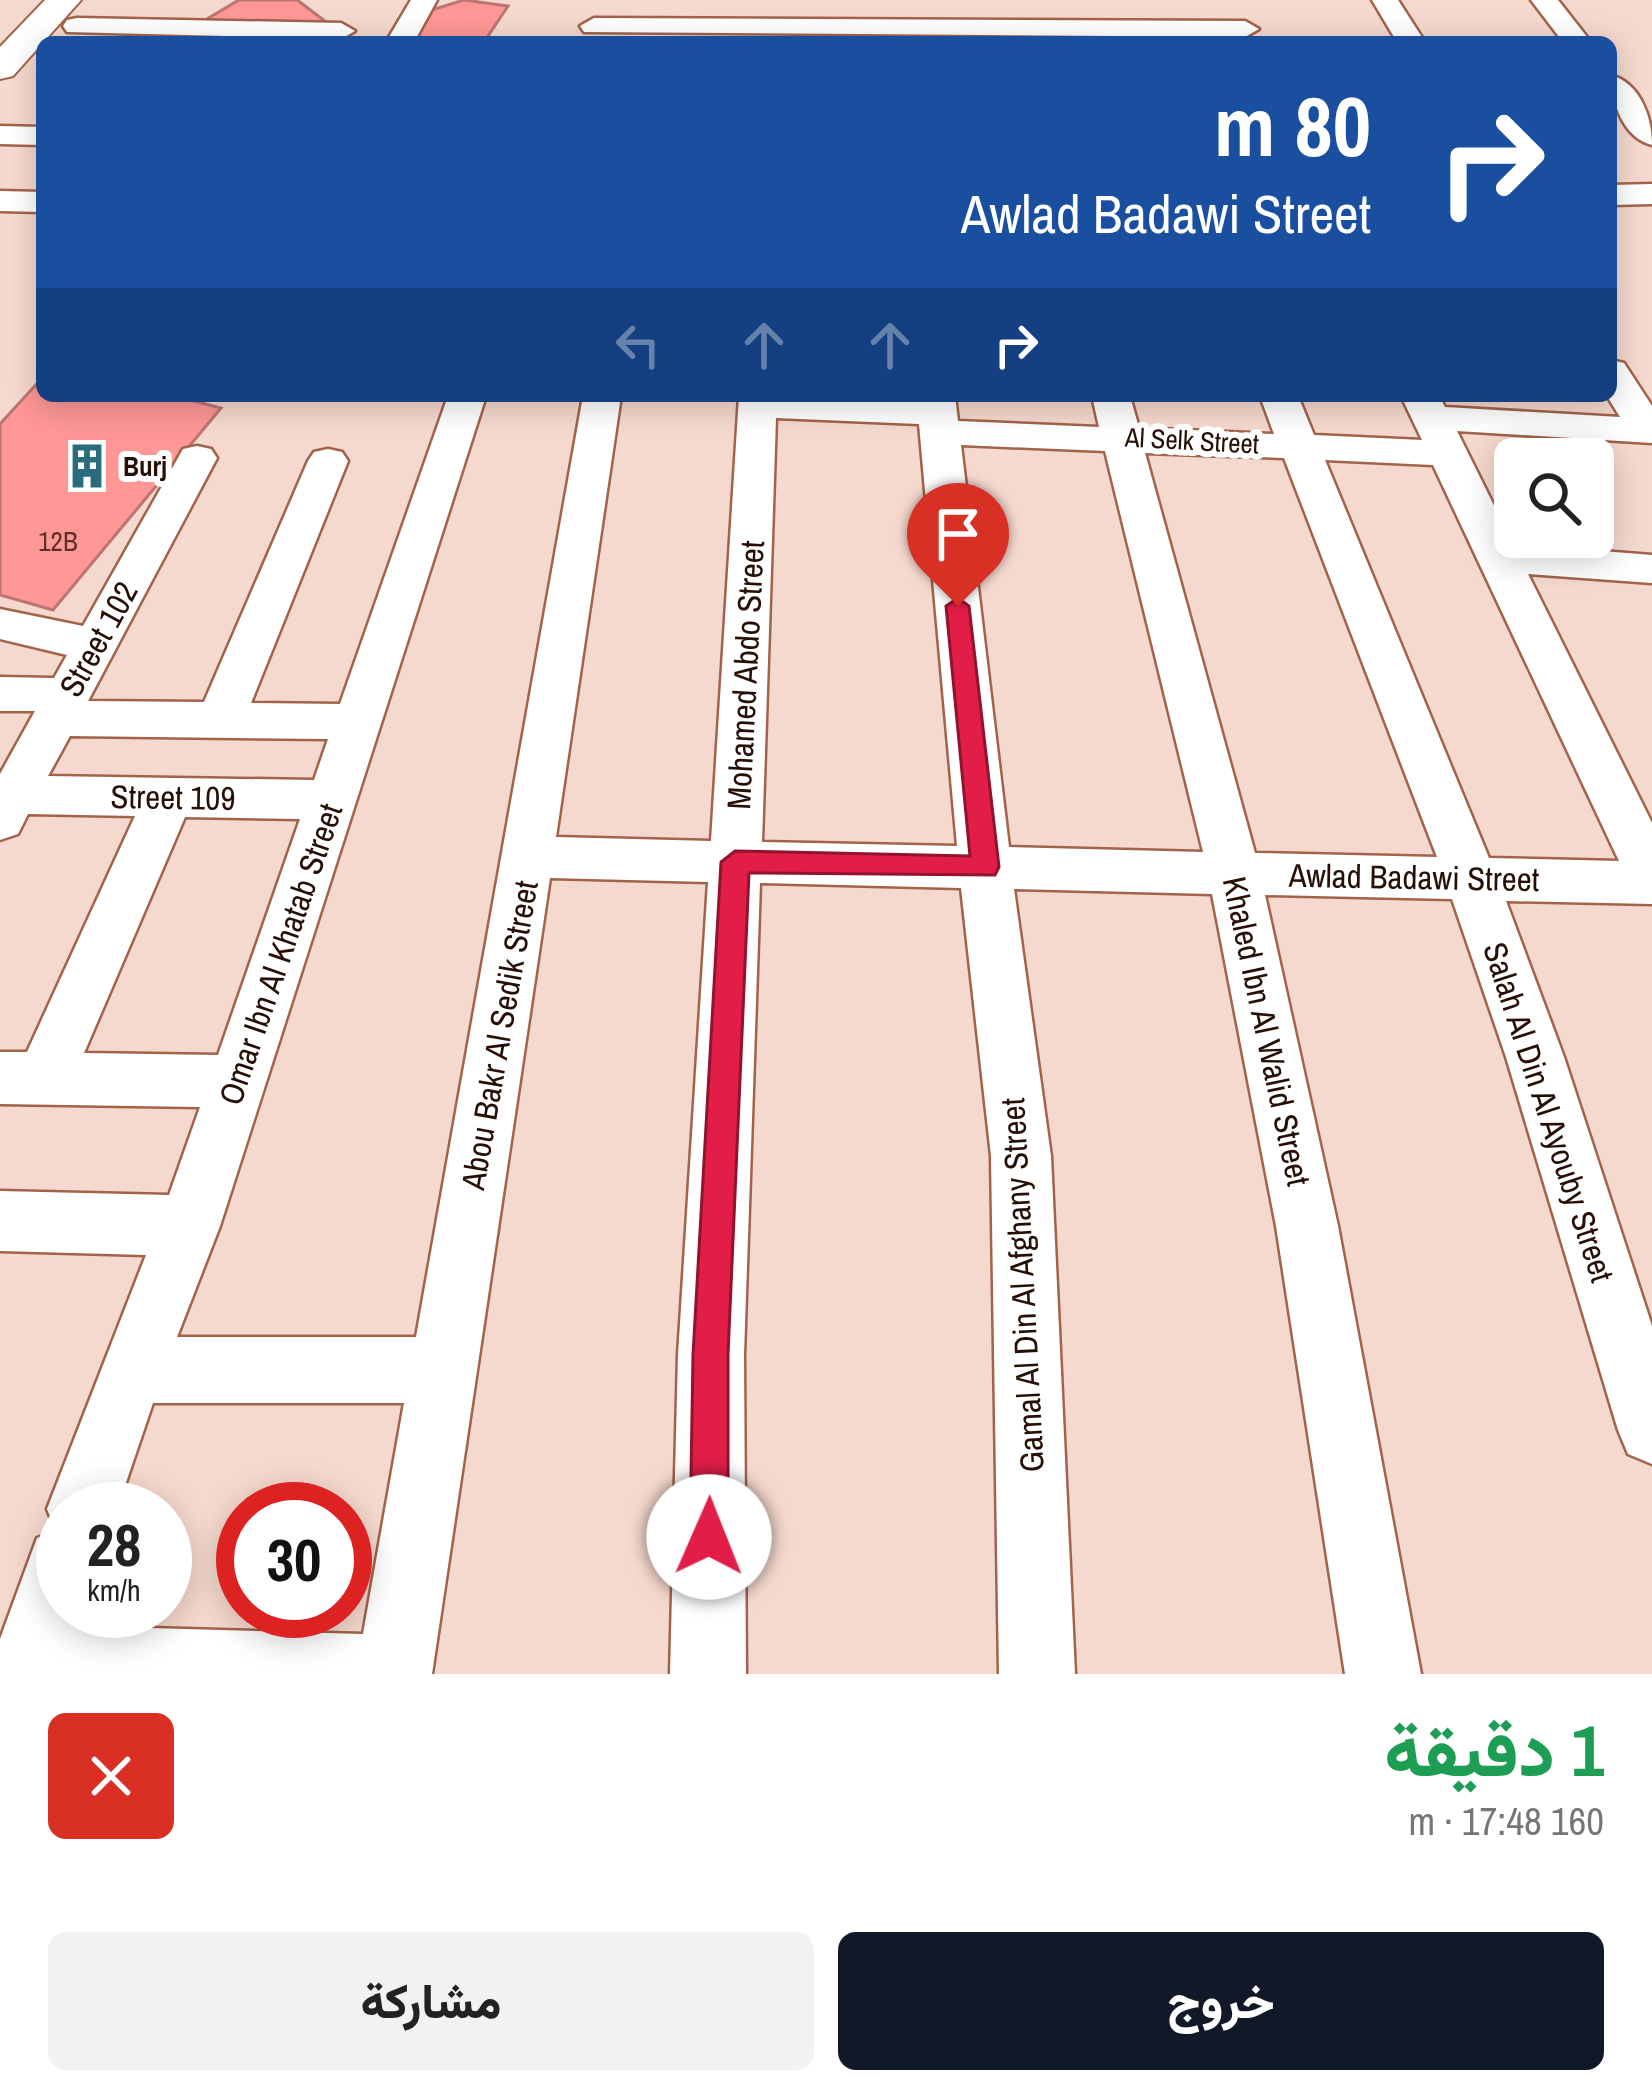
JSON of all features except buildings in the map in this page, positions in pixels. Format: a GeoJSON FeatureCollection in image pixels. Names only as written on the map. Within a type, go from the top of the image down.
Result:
{"type":"FeatureCollection","features":[{"type":"Feature","properties":{"kind":"street"},"geometry":{"type":"LineString","coordinates":[[48,36],[76,17],[168,35],[337,36],[361,0]]}},
{"type":"Feature","properties":{"kind":"street"},"geometry":{"type":"LineString","coordinates":[[403,36],[424,0]]}},
{"type":"Feature","properties":{"kind":"street"},"geometry":{"type":"LineString","coordinates":[[1121,0],[1135,35]]}},
{"type":"Feature","properties":{"kind":"street"},"geometry":{"type":"LineString","coordinates":[[596,23],[1022,23],[1135,35],[1248,35],[1231,0]]}},
{"type":"Feature","properties":{"kind":"street"},"geometry":{"type":"LineString","coordinates":[[1385,0],[1407,36]]}},
{"type":"Feature","properties":{"kind":"street"},"geometry":{"type":"LineString","coordinates":[[1544,0],[1572,36]]}},
{"type":"Feature","properties":{"kind":"street"},"geometry":{"type":"LineString","coordinates":[[0,68],[36,44]]}},
{"type":"Feature","properties":{"kind":"street"},"geometry":{"type":"LineString","coordinates":[[0,112],[36,72]]}},
{"type":"Feature","properties":{"kind":"street"},"geometry":{"type":"LineString","coordinates":[[1617,88],[1652,92]]}},
{"type":"Feature","properties":{"kind":"street"},"geometry":{"type":"LineString","coordinates":[[1617,92],[1652,136]]}},
{"type":"Feature","properties":{"kind":"street"},"geometry":{"type":"LineString","coordinates":[[0,135],[36,136]]}},
{"type":"Feature","properties":{"kind":"street"},"geometry":{"type":"LineString","coordinates":[[1617,195],[1652,194]]}},
{"type":"Feature","properties":{"kind":"street"},"geometry":{"type":"LineString","coordinates":[[0,201],[36,202]]}},
{"type":"Feature","properties":{"kind":"street"},"geometry":{"type":"LineString","coordinates":[[1617,380],[1651,434]]}},
{"type":"Feature","properties":{"kind":"street","name":"Omar Ibn Al Khatab Street"},"geometry":{"type":"LineString","coordinates":[[91,1482],[130,1370],[189,1226],[465,402]]}},
{"type":"Feature","properties":{"kind":"street","name":"Abou Bakr Al Sedik Street"},"geometry":{"type":"LineString","coordinates":[[394,1673],[601,402]]}},
{"type":"Feature","properties":{"kind":"street","name":"Mohamed Abdo Street"},"geometry":{"type":"LineString","coordinates":[[708,1674],[711,1355],[758,402]]}},
{"type":"Feature","properties":{"kind":"street","name":"Al Selk Street"},"geometry":{"type":"LineString","coordinates":[[772,402],[938,414],[1116,416],[1298,446],[1432,422],[1651,434]]}},
{"type":"Feature","properties":{"kind":"street","name":"Salah Al Din Al Ayouby Street"},"geometry":{"type":"LineString","coordinates":[[1281,402],[1471,878],[1534,1057],[1652,1430]]}},
{"type":"Feature","properties":{"kind":"street","name":"Gamal Al Din Al Afghany Street"},"geometry":{"type":"LineString","coordinates":[[938,414],[985,867],[1021,1156],[1037,1674]]}},
{"type":"Feature","properties":{"kind":"street","name":"Khaled Ibn Al Walid Street"},"geometry":{"type":"LineString","coordinates":[[1116,416],[1234,873],[1307,1226],[1383,1674]]}},
{"type":"Feature","properties":{"kind":"street"},"geometry":{"type":"LineString","coordinates":[[1432,422],[1494,551]]}},
{"type":"Feature","properties":{"kind":"street","name":"Street 102"},"geometry":{"type":"LineString","coordinates":[[6,808],[197,458]]}},
{"type":"Feature","properties":{"kind":"street"},"geometry":{"type":"LineString","coordinates":[[220,720],[328,460]]}},
{"type":"Feature","properties":{"kind":"street"},"geometry":{"type":"LineString","coordinates":[[1497,558],[1652,879]]}},
{"type":"Feature","properties":{"kind":"street"},"geometry":{"type":"LineString","coordinates":[[1510,558],[1652,569]]}},
{"type":"Feature","properties":{"kind":"street"},"geometry":{"type":"LineString","coordinates":[[0,624],[94,645]]}},
{"type":"Feature","properties":{"kind":"street"},"geometry":{"type":"LineString","coordinates":[[0,694],[61,706],[220,720],[358,722]]}},
{"type":"Feature","properties":{"kind":"street"},"geometry":{"type":"LineString","coordinates":[[169,797],[22,1078],[237,1081]]}},
{"type":"Feature","properties":{"kind":"street","name":"Street 109"},"geometry":{"type":"LineString","coordinates":[[6,808],[169,797],[332,800]]}},
{"type":"Feature","properties":{"kind":"street","name":"Awlad Badawi Street"},"geometry":{"type":"LineString","coordinates":[[529,857],[1652,879]]}},
{"type":"Feature","properties":{"kind":"street"},"geometry":{"type":"LineString","coordinates":[[0,1221],[189,1226]]}},
{"type":"Feature","properties":{"kind":"street"},"geometry":{"type":"LineString","coordinates":[[130,1370],[445,1370]]}},
{"type":"Feature","properties":{"kind":"street"},"geometry":{"type":"LineString","coordinates":[[37,1638],[27,1668],[394,1673]]}},
{"type":"Feature","properties":{"kind":"place","name":"Burj"},"geometry":{"type":"Point","coordinates":[87,466]}},
{"type":"Feature","properties":{"kind":"route"},"geometry":{"type":"LineString","coordinates":[[709,1537],[711,1355],[735,862],[985,867],[958,606]]}}]}
